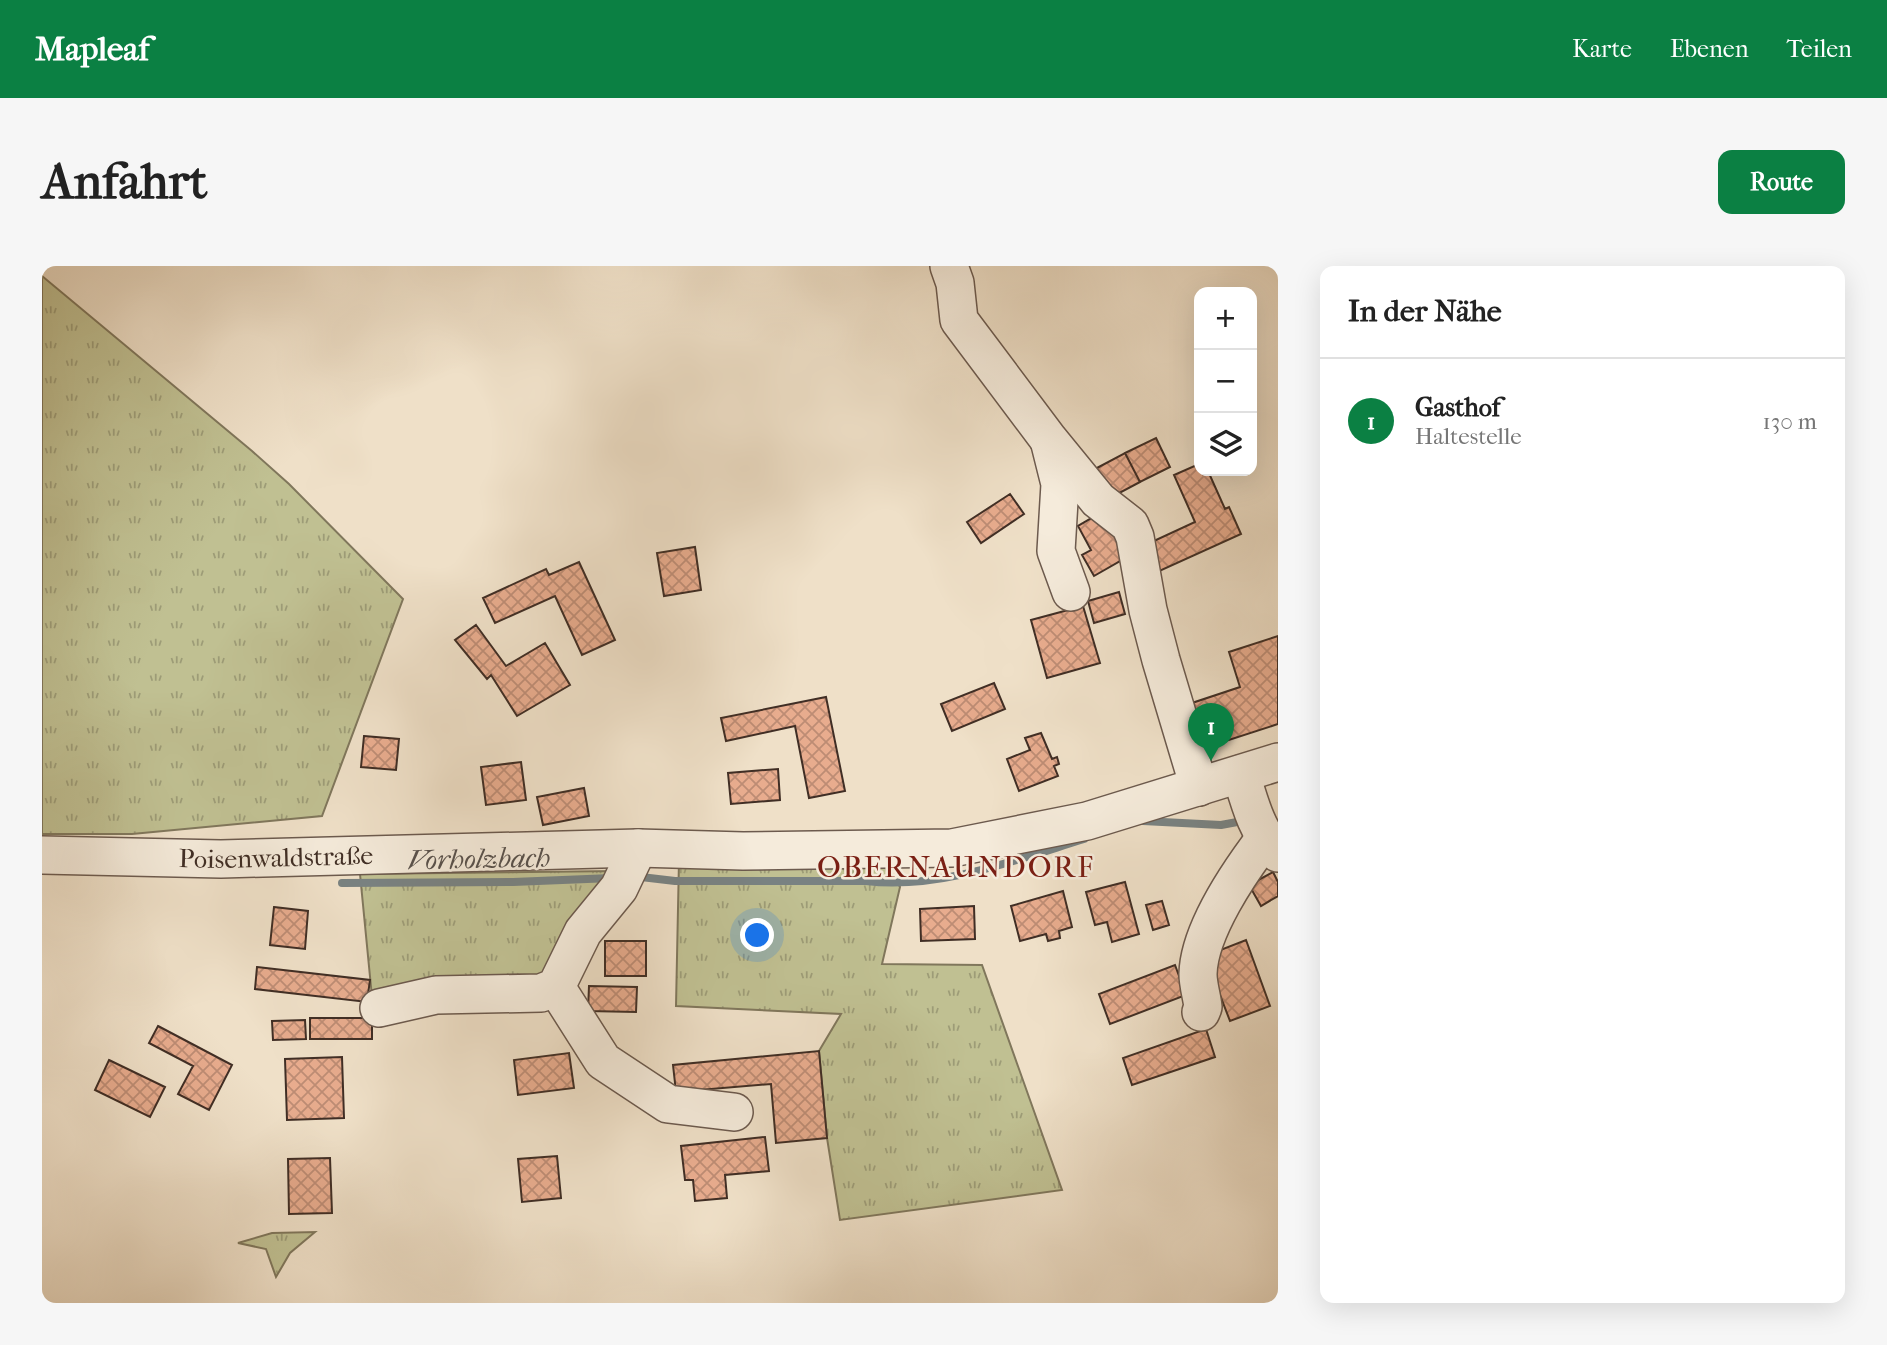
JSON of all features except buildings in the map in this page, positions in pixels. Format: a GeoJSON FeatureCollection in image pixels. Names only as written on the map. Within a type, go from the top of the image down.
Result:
{"type":"FeatureCollection","features":[{"type":"Feature","properties":{"kind":"street"},"geometry":{"type":"LineString","coordinates":[[949,266],[955,283],[959,320],[1098,500],[1130,525],[1135,537],[1148,610],[1161,660],[1199,787]]}},
{"type":"Feature","properties":{"kind":"street"},"geometry":{"type":"LineString","coordinates":[[1049,439],[1060,484],[1056,551],[1071,592]]}},
{"type":"Feature","properties":{"kind":"street","name":"Poisenwaldstraße"},"geometry":{"type":"LineString","coordinates":[[42,855],[220,859],[638,848],[743,851],[952,848],[1087,821],[1278,762]]}},
{"type":"Feature","properties":{"kind":"street"},"geometry":{"type":"LineString","coordinates":[[1201,1012],[1203,1007],[1198,974],[1204,940],[1265,834],[1241,774]]}},
{"type":"Feature","properties":{"kind":"street"},"geometry":{"type":"LineString","coordinates":[[379,1008],[436,995],[541,993],[556,987],[583,932],[619,888],[638,848]]}},
{"type":"Feature","properties":{"kind":"street"},"geometry":{"type":"LineString","coordinates":[[556,987],[603,1061],[668,1104],[734,1112]]}},
{"type":"Feature","properties":{"kind":"green space"},"geometry":{"type":"Polygon","coordinates":[[[42,276],[289,484],[403,599],[322,816],[132,834],[42,834],[42,276]]]}},
{"type":"Feature","properties":{"kind":"green space"},"geometry":{"type":"Polygon","coordinates":[[[679,860],[884,861],[900,887],[882,964],[982,965],[1062,1190],[840,1220],[827,1138],[819,1051],[841,1014],[676,1006],[679,860]]]}},
{"type":"Feature","properties":{"kind":"green space"},"geometry":{"type":"Polygon","coordinates":[[[617,871],[544,984],[372,997],[360,874],[617,871]]]}},
{"type":"Feature","properties":{"kind":"green space"},"geometry":{"type":"Polygon","coordinates":[[[315,1232],[290,1253],[276,1277],[266,1249],[238,1243],[272,1233],[315,1232]]]}},
{"type":"Feature","properties":{"kind":"waterway","name":"Vorholzbach"},"geometry":{"type":"LineString","coordinates":[[1143,821],[1221,825],[1248,820]]}},
{"type":"Feature","properties":{"kind":"waterway","name":"Vorholzbach"},"geometry":{"type":"LineString","coordinates":[[641,877],[675,881],[920,881],[1004,864],[1084,839]]}},
{"type":"Feature","properties":{"kind":"waterway","name":"Vorholzbach"},"geometry":{"type":"LineString","coordinates":[[342,883],[513,882],[612,878]]}},
{"type":"Feature","properties":{"kind":"place","name":"Gasthof"},"geometry":{"type":"Point","coordinates":[1211,761]}},
{"type":"Feature","properties":{"kind":"district","name":"OBERNAUNDORF"},"geometry":{"type":"Point","coordinates":[956,867]}}]}
